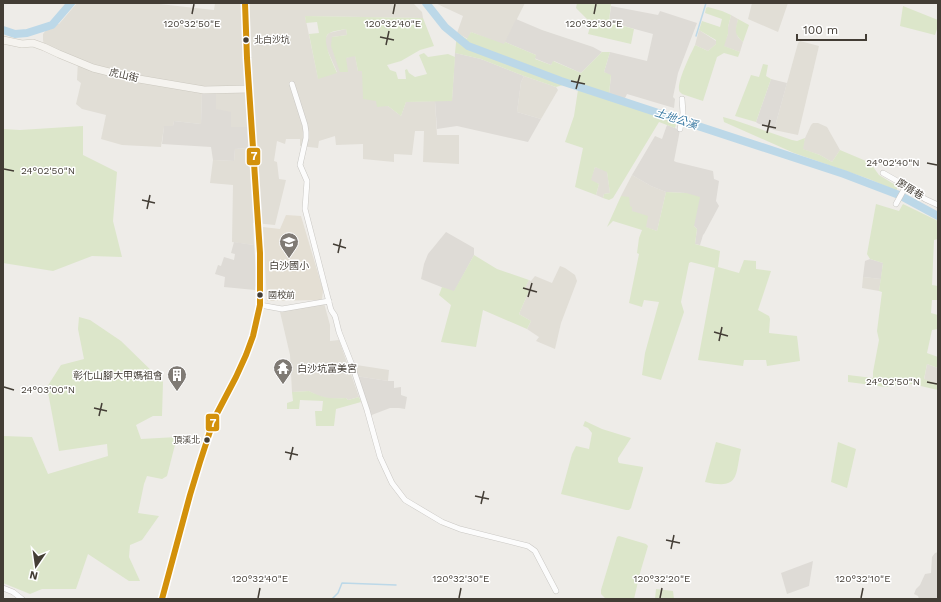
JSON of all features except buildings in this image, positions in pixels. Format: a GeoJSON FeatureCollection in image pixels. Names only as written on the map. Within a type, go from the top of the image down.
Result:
{"type":"FeatureCollection","features":[{"type":"Feature","properties":{"kind":"main road"},"geometry":{"type":"LineString","coordinates":[[162,599],[190,495],[214,418],[246,355],[253,336],[260,305],[260,253],[245,3]]}},
{"type":"Feature","properties":{"kind":"main road","name":"虎山街"},"geometry":{"type":"LineString","coordinates":[[3,40],[22,44],[33,43],[93,68],[133,78],[204,90],[249,89]]}},
{"type":"Feature","properties":{"kind":"street"},"geometry":{"type":"LineString","coordinates":[[292,84],[306,132],[300,166],[307,181],[305,209],[331,310],[335,316],[339,332],[352,365],[367,410],[380,457],[392,483],[405,500],[442,522],[460,529],[532,548],[556,591]]}},
{"type":"Feature","properties":{"kind":"street"},"geometry":{"type":"LineString","coordinates":[[680,126],[683,113],[682,99]]}},
{"type":"Feature","properties":{"kind":"street","name":"廖厝巷"},"geometry":{"type":"LineString","coordinates":[[882,173],[906,186],[925,199],[938,205]]}},
{"type":"Feature","properties":{"kind":"street"},"geometry":{"type":"LineString","coordinates":[[897,203],[906,186]]}},
{"type":"Feature","properties":{"kind":"street"},"geometry":{"type":"LineString","coordinates":[[260,305],[282,309],[329,302]]}},
{"type":"Feature","properties":{"kind":"street"},"geometry":{"type":"LineString","coordinates":[[3,588],[13,592],[22,599]]}},
{"type":"Feature","properties":{"kind":"shaded area"},"geometry":{"type":"Polygon","coordinates":[[[77,3],[150,3],[214,10],[215,3],[413,3],[422,12],[423,18],[305,16],[318,78],[337,72],[326,47],[326,37],[329,33],[346,29],[347,35],[332,37],[346,58],[355,55],[358,71],[362,71],[376,101],[388,106],[401,116],[406,102],[435,101],[437,135],[459,135],[459,164],[423,162],[424,131],[415,131],[412,155],[394,154],[394,162],[363,159],[363,144],[336,145],[335,136],[319,141],[318,148],[300,146],[300,139],[286,139],[285,144],[277,141],[274,161],[277,162],[279,179],[286,180],[275,225],[253,223],[254,245],[232,242],[233,185],[210,183],[213,160],[234,161],[235,149],[249,148],[248,128],[231,127],[202,92],[201,124],[174,121],[173,126],[164,127],[161,147],[122,145],[101,139],[106,115],[82,109],[76,104],[81,83],[77,80],[78,60],[44,45],[43,40],[43,34],[51,24],[59,24],[77,3]]]}},
{"type":"Feature","properties":{"kind":"shaded area"},"geometry":{"type":"Polygon","coordinates":[[[435,3],[525,3],[504,45],[471,32],[468,39],[457,33],[463,16],[435,3]]]}},
{"type":"Feature","properties":{"kind":"shaded area"},"geometry":{"type":"Polygon","coordinates":[[[752,3],[788,3],[778,32],[748,19],[752,3]]]}},
{"type":"Feature","properties":{"kind":"shaded area"},"geometry":{"type":"Polygon","coordinates":[[[611,6],[658,15],[660,11],[697,23],[678,73],[673,97],[675,99],[674,108],[627,94],[624,100],[609,94],[611,76],[604,72],[610,52],[647,61],[653,34],[609,22],[611,6]]]}},
{"type":"Feature","properties":{"kind":"shaded area"},"geometry":{"type":"Polygon","coordinates":[[[731,15],[738,19],[736,30],[738,37],[743,42],[740,52],[723,46],[728,34],[731,15]]]}},
{"type":"Feature","properties":{"kind":"shaded area"},"geometry":{"type":"Polygon","coordinates":[[[516,19],[542,30],[593,47],[602,52],[581,73],[554,61],[551,65],[534,58],[536,55],[505,42],[516,19]]]}},
{"type":"Feature","properties":{"kind":"shaded area"},"geometry":{"type":"Polygon","coordinates":[[[699,30],[716,41],[716,44],[708,51],[695,45],[699,30]]]}},
{"type":"Feature","properties":{"kind":"shaded area"},"geometry":{"type":"Polygon","coordinates":[[[800,41],[819,46],[798,135],[774,130],[798,43],[800,41]]]}},
{"type":"Feature","properties":{"kind":"shaded area"},"geometry":{"type":"Polygon","coordinates":[[[455,53],[481,59],[524,76],[521,82],[517,112],[541,119],[528,142],[457,126],[437,129],[435,101],[452,100],[455,53]]]}},
{"type":"Feature","properties":{"kind":"shaded area"},"geometry":{"type":"Polygon","coordinates":[[[524,76],[556,87],[558,90],[541,119],[517,112],[521,82],[524,76]]]}},
{"type":"Feature","properties":{"kind":"shaded area"},"geometry":{"type":"Polygon","coordinates":[[[771,79],[787,83],[774,130],[756,122],[771,79]]]}},
{"type":"Feature","properties":{"kind":"shaded area"},"geometry":{"type":"Polygon","coordinates":[[[202,92],[216,92],[216,109],[231,112],[231,127],[248,127],[249,148],[235,149],[234,161],[213,160],[211,147],[162,144],[164,126],[173,126],[174,121],[201,124],[202,92]]]}},
{"type":"Feature","properties":{"kind":"shaded area"},"geometry":{"type":"Polygon","coordinates":[[[813,123],[818,123],[827,127],[840,150],[832,162],[820,155],[802,149],[805,138],[813,123]]]}},
{"type":"Feature","properties":{"kind":"shaded area"},"geometry":{"type":"Polygon","coordinates":[[[667,125],[680,130],[674,161],[713,171],[714,179],[719,181],[716,201],[719,206],[703,235],[700,245],[695,244],[697,229],[694,226],[686,193],[666,192],[651,186],[632,175],[655,136],[662,139],[667,125]]]}},
{"type":"Feature","properties":{"kind":"shaded area"},"geometry":{"type":"Polygon","coordinates":[[[595,167],[607,171],[610,193],[604,194],[603,198],[596,195],[599,184],[590,181],[595,167]]]}},
{"type":"Feature","properties":{"kind":"shaded area"},"geometry":{"type":"Polygon","coordinates":[[[632,175],[651,186],[666,192],[657,231],[645,227],[632,211],[632,207],[630,207],[621,196],[632,175]]]}},
{"type":"Feature","properties":{"kind":"shaded area","name":"白沙國小"},"geometry":{"type":"Polygon","coordinates":[[[286,215],[301,216],[323,290],[322,300],[267,301],[263,227],[280,229],[286,215]]]}},
{"type":"Feature","properties":{"kind":"shaded area"},"geometry":{"type":"Polygon","coordinates":[[[446,232],[474,248],[474,255],[454,292],[421,279],[428,254],[446,232]]]}},
{"type":"Feature","properties":{"kind":"shaded area"},"geometry":{"type":"Polygon","coordinates":[[[234,242],[254,245],[257,280],[255,290],[224,287],[225,277],[215,274],[218,265],[221,266],[224,257],[234,260],[235,254],[231,253],[234,242]]]}},
{"type":"Feature","properties":{"kind":"shaded area"},"geometry":{"type":"Polygon","coordinates":[[[870,259],[883,263],[881,279],[863,277],[865,261],[870,259]]]}},
{"type":"Feature","properties":{"kind":"shaded area"},"geometry":{"type":"Polygon","coordinates":[[[560,266],[575,275],[577,281],[561,323],[555,349],[536,341],[539,337],[527,329],[531,321],[519,314],[529,291],[524,289],[529,280],[531,281],[535,276],[552,283],[560,266]]]}},
{"type":"Feature","properties":{"kind":"shaded area"},"geometry":{"type":"Polygon","coordinates":[[[863,277],[881,279],[879,291],[862,288],[863,277]]]}},
{"type":"Feature","properties":{"kind":"shaded area"},"geometry":{"type":"Polygon","coordinates":[[[324,303],[330,325],[330,341],[339,340],[359,397],[348,400],[346,398],[331,399],[318,396],[309,391],[292,392],[290,355],[280,312],[324,303]]]}},
{"type":"Feature","properties":{"kind":"shaded area"},"geometry":{"type":"Polygon","coordinates":[[[350,364],[389,370],[388,381],[356,376],[350,364]]]}},
{"type":"Feature","properties":{"kind":"shaded area"},"geometry":{"type":"Polygon","coordinates":[[[927,364],[938,368],[938,384],[924,380],[927,364]]]}},
{"type":"Feature","properties":{"kind":"shaded area"},"geometry":{"type":"Polygon","coordinates":[[[356,376],[394,381],[394,388],[401,387],[401,395],[407,397],[405,409],[390,408],[369,416],[356,376]]]}},
{"type":"Feature","properties":{"kind":"shaded area"},"geometry":{"type":"Polygon","coordinates":[[[938,552],[938,599],[919,599],[918,596],[914,594],[916,589],[920,585],[925,574],[931,573],[932,557],[938,552]]]}},
{"type":"Feature","properties":{"kind":"shaded area"},"geometry":{"type":"Polygon","coordinates":[[[813,561],[809,586],[787,594],[781,573],[813,561]]]}},
{"type":"Feature","properties":{"kind":"green space"},"geometry":{"type":"Polygon","coordinates":[[[577,3],[611,3],[609,22],[634,29],[631,44],[588,34],[591,23],[576,8],[577,3]]]}},
{"type":"Feature","properties":{"kind":"green space"},"geometry":{"type":"Polygon","coordinates":[[[903,6],[938,20],[935,35],[900,26],[903,6]]]}},
{"type":"Feature","properties":{"kind":"green space"},"geometry":{"type":"Polygon","coordinates":[[[708,7],[731,15],[728,34],[724,46],[740,52],[738,57],[724,53],[717,57],[703,101],[682,94],[679,91],[679,85],[695,45],[708,51],[716,44],[716,40],[699,30],[702,21],[720,27],[722,19],[705,13],[706,8],[708,7]]]}},
{"type":"Feature","properties":{"kind":"green space"},"geometry":{"type":"Polygon","coordinates":[[[305,16],[423,18],[434,46],[420,50],[401,61],[387,65],[390,70],[396,72],[398,79],[406,79],[405,70],[407,69],[409,73],[415,77],[427,74],[419,55],[424,53],[428,57],[448,54],[455,57],[452,101],[406,102],[401,116],[388,106],[377,107],[376,101],[363,99],[362,71],[358,71],[355,56],[346,58],[348,72],[340,72],[331,46],[332,37],[347,35],[346,29],[330,33],[326,37],[327,47],[337,73],[318,79],[309,34],[319,33],[317,22],[306,23],[305,16]]]}},
{"type":"Feature","properties":{"kind":"green space"},"geometry":{"type":"Polygon","coordinates":[[[738,19],[749,25],[743,42],[736,32],[738,19]]]}},
{"type":"Feature","properties":{"kind":"green space"},"geometry":{"type":"Polygon","coordinates":[[[471,32],[504,44],[505,42],[536,55],[535,59],[551,65],[553,61],[581,73],[602,52],[610,52],[604,72],[611,75],[609,94],[677,121],[675,128],[659,122],[613,198],[609,200],[603,198],[604,194],[610,193],[607,172],[595,167],[591,180],[599,184],[596,195],[575,187],[583,148],[565,142],[574,116],[578,90],[563,85],[556,87],[481,59],[455,53],[457,33],[467,39],[471,32]]]}},
{"type":"Feature","properties":{"kind":"green space"},"geometry":{"type":"Polygon","coordinates":[[[763,64],[768,65],[766,76],[771,79],[756,122],[735,116],[751,75],[759,77],[763,64]]]}},
{"type":"Feature","properties":{"kind":"green space"},"geometry":{"type":"Polygon","coordinates":[[[723,117],[792,140],[797,141],[805,138],[803,149],[820,155],[832,162],[840,150],[866,161],[871,164],[879,175],[897,186],[897,191],[869,179],[794,153],[724,122],[723,117]]]}},
{"type":"Feature","properties":{"kind":"green space"},"geometry":{"type":"Polygon","coordinates":[[[83,126],[83,155],[117,172],[113,221],[122,257],[92,256],[53,271],[3,263],[3,129],[20,130],[83,126]]]}},
{"type":"Feature","properties":{"kind":"green space"},"geometry":{"type":"Polygon","coordinates":[[[666,192],[686,193],[700,197],[694,226],[697,229],[695,244],[720,251],[718,267],[739,273],[744,260],[756,261],[756,269],[771,271],[758,310],[769,316],[769,333],[797,336],[800,361],[767,366],[766,360],[744,360],[743,366],[698,360],[715,268],[691,262],[689,263],[681,302],[684,312],[661,380],[642,375],[645,353],[659,302],[644,300],[642,307],[629,303],[639,254],[637,253],[639,238],[642,230],[613,221],[607,227],[621,196],[629,197],[632,211],[648,216],[646,227],[657,231],[666,192]]]}},
{"type":"Feature","properties":{"kind":"green space"},"geometry":{"type":"Polygon","coordinates":[[[876,204],[899,211],[903,204],[938,221],[938,239],[934,240],[932,285],[938,286],[938,300],[932,300],[931,313],[938,315],[938,329],[932,330],[927,353],[938,357],[938,368],[927,364],[924,379],[938,384],[938,390],[912,384],[884,387],[848,382],[848,375],[873,378],[879,340],[877,331],[882,292],[879,291],[883,263],[870,259],[867,254],[876,204]]]}},
{"type":"Feature","properties":{"kind":"green space"},"geometry":{"type":"Polygon","coordinates":[[[474,255],[497,269],[529,280],[525,288],[529,291],[519,314],[531,321],[527,329],[483,310],[476,347],[441,342],[451,305],[439,295],[442,287],[454,291],[474,255]]]}},
{"type":"Feature","properties":{"kind":"green space"},"geometry":{"type":"Polygon","coordinates":[[[79,317],[90,320],[121,341],[163,382],[162,416],[153,416],[136,425],[141,439],[177,437],[167,476],[162,479],[147,476],[144,484],[138,513],[159,516],[142,540],[130,545],[129,557],[140,581],[129,581],[88,554],[76,589],[42,589],[30,594],[3,583],[3,436],[32,437],[48,474],[108,456],[107,444],[59,451],[47,387],[61,365],[84,359],[78,329],[79,317]]]}},
{"type":"Feature","properties":{"kind":"green space"},"geometry":{"type":"Polygon","coordinates":[[[309,391],[322,397],[346,398],[348,400],[359,397],[361,402],[336,409],[334,426],[316,426],[315,411],[322,411],[323,401],[300,400],[299,409],[287,409],[287,403],[293,401],[292,392],[309,391]]]}},
{"type":"Feature","properties":{"kind":"green space"},"geometry":{"type":"Polygon","coordinates":[[[585,421],[602,429],[631,438],[618,458],[618,461],[619,463],[643,467],[643,469],[631,508],[629,510],[561,494],[572,454],[576,446],[589,449],[592,433],[588,428],[583,426],[585,421]]]}},
{"type":"Feature","properties":{"kind":"green space"},"geometry":{"type":"Polygon","coordinates":[[[716,442],[741,449],[734,479],[725,484],[705,482],[716,442]]]}},
{"type":"Feature","properties":{"kind":"green space"},"geometry":{"type":"Polygon","coordinates":[[[838,442],[856,449],[847,488],[831,482],[838,442]]]}},
{"type":"Feature","properties":{"kind":"green space"},"geometry":{"type":"Polygon","coordinates":[[[619,536],[646,544],[648,546],[634,599],[606,599],[601,594],[617,537],[619,536]]]}},
{"type":"Feature","properties":{"kind":"green space"},"geometry":{"type":"Polygon","coordinates":[[[656,589],[673,591],[674,599],[655,599],[656,589]]]}},
{"type":"Feature","properties":{"kind":"waterway","name":"土地公溪"},"geometry":{"type":"LineString","coordinates":[[3,30],[15,34],[27,33],[52,25],[71,3]]}},
{"type":"Feature","properties":{"kind":"waterway","name":"土地公溪"},"geometry":{"type":"LineString","coordinates":[[426,3],[445,27],[468,46],[561,81],[844,174],[899,195],[938,216]]}},
{"type":"Feature","properties":{"kind":"waterway"},"geometry":{"type":"LineString","coordinates":[[696,36],[706,3]]}},
{"type":"Feature","properties":{"kind":"waterway"},"geometry":{"type":"LineString","coordinates":[[332,599],[338,593],[342,583],[396,585]]}},
{"type":"Feature","properties":{"kind":"transit line","name":"7"},"geometry":{"type":"LineString","coordinates":[[162,599],[190,495],[214,419],[246,355],[253,336],[260,305],[260,253],[247,58],[245,3]]}},
{"type":"Feature","properties":{"kind":"place","name":"北白沙坑"},"geometry":{"type":"Point","coordinates":[246,40]}},
{"type":"Feature","properties":{"kind":"place","name":"白沙國小"},"geometry":{"type":"Point","coordinates":[289,259]}},
{"type":"Feature","properties":{"kind":"place","name":"國校前"},"geometry":{"type":"Point","coordinates":[260,295]}},
{"type":"Feature","properties":{"kind":"place","name":"白沙坑富美宮"},"geometry":{"type":"Point","coordinates":[283,385]}},
{"type":"Feature","properties":{"kind":"place","name":"彰化山腳大甲媽祖會"},"geometry":{"type":"Point","coordinates":[177,392]}},
{"type":"Feature","properties":{"kind":"place","name":"頂溪北"},"geometry":{"type":"Point","coordinates":[207,440]}}]}
